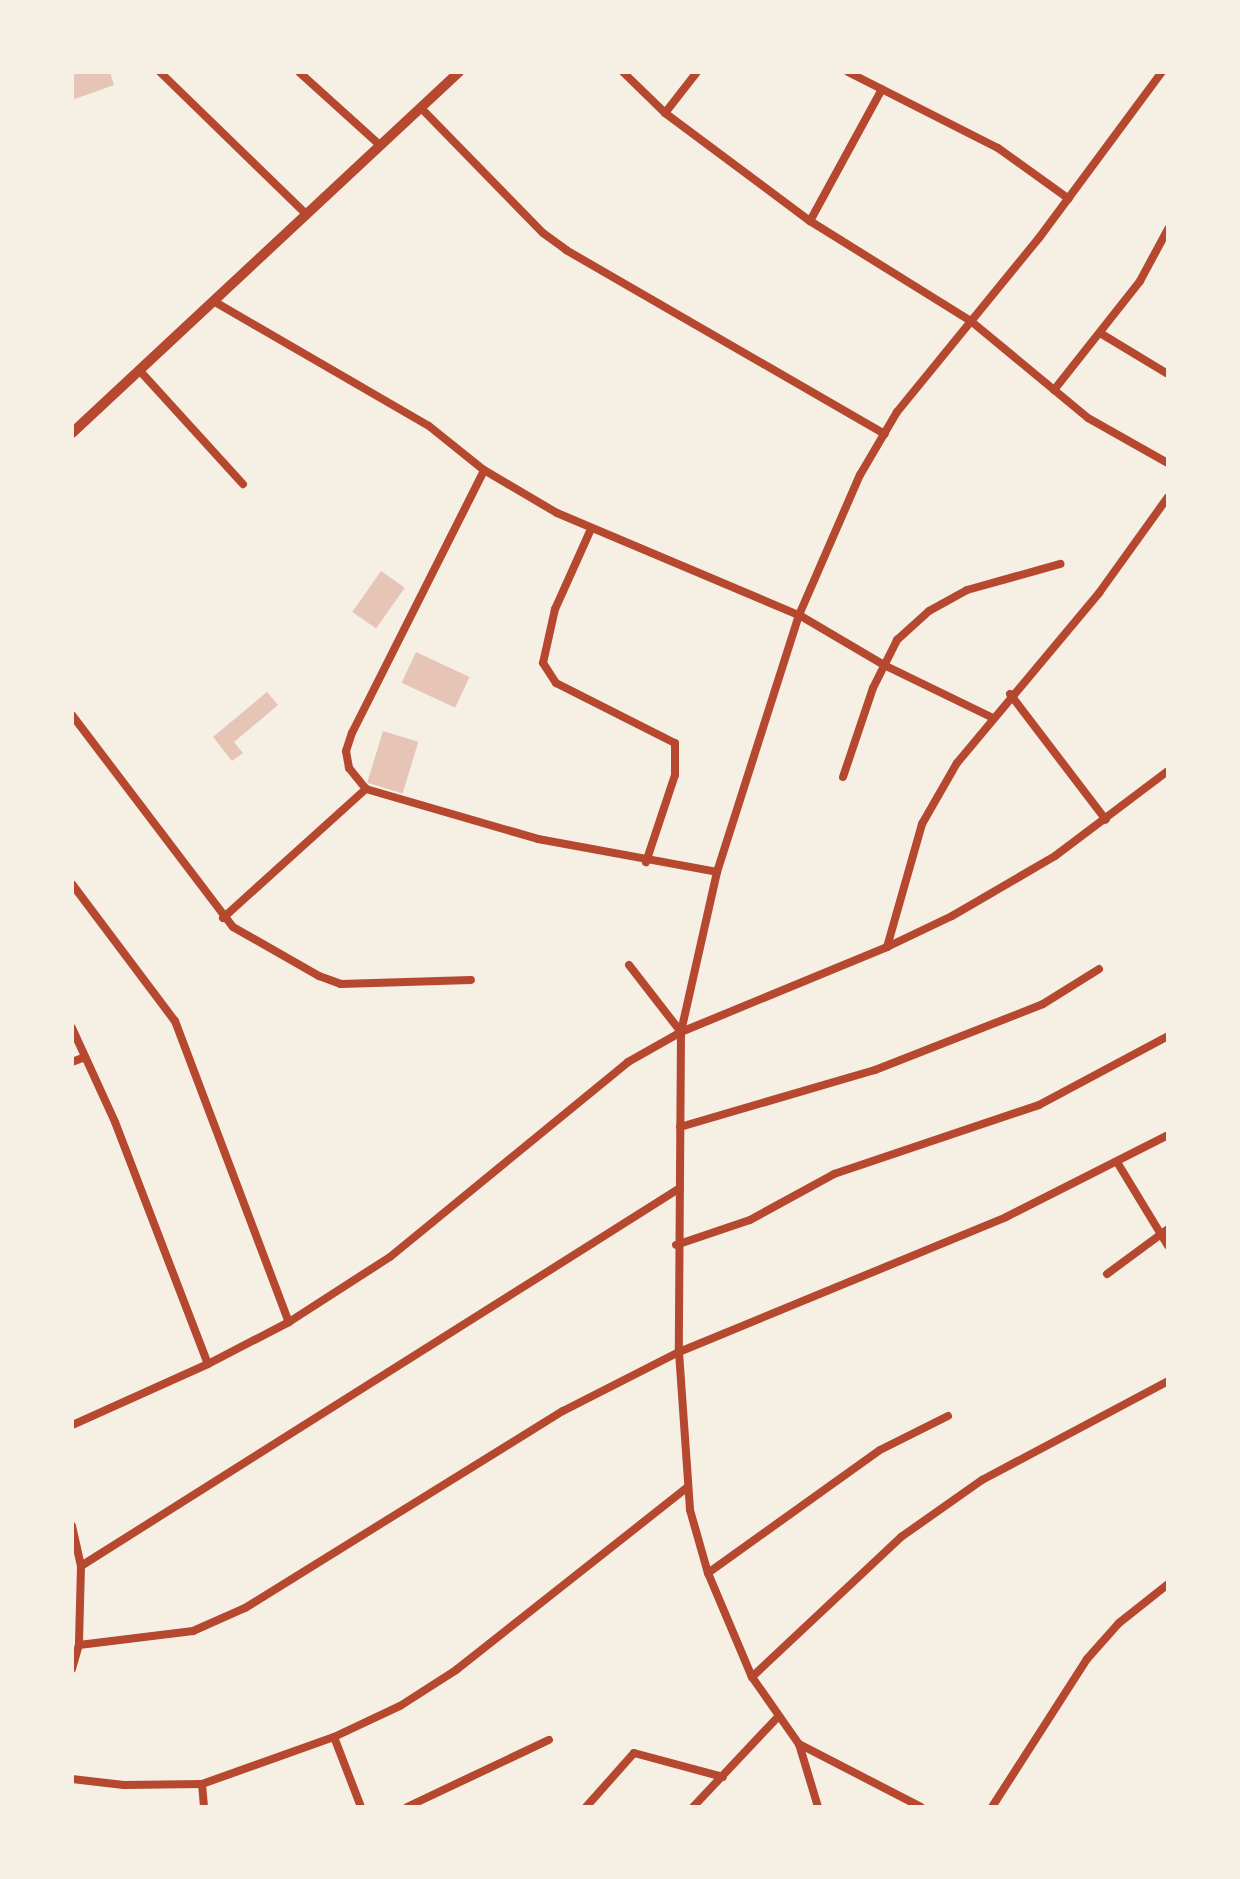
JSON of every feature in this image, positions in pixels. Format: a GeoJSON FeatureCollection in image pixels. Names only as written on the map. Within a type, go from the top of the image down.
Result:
{"type":"FeatureCollection","features":[{"type":"Feature","properties":{"kind":"street"},"geometry":{"type":"LineString","coordinates":[[160,72],[307,215]]}},
{"type":"Feature","properties":{"kind":"street"},"geometry":{"type":"LineString","coordinates":[[299,72],[381,146]]}},
{"type":"Feature","properties":{"kind":"street"},"geometry":{"type":"LineString","coordinates":[[72,433],[459,72]]}},
{"type":"Feature","properties":{"kind":"street"},"geometry":{"type":"LineString","coordinates":[[623,72],[665,113],[810,221],[972,322],[1088,418],[1168,463]]}},
{"type":"Feature","properties":{"kind":"street"},"geometry":{"type":"LineString","coordinates":[[665,113],[697,72]]}},
{"type":"Feature","properties":{"kind":"street"},"geometry":{"type":"LineString","coordinates":[[848,72],[998,148],[1069,199]]}},
{"type":"Feature","properties":{"kind":"street"},"geometry":{"type":"LineString","coordinates":[[920,1807],[799,1744],[777,1718],[752,1677],[708,1573],[688,1487],[679,1352],[676,1245],[680,1188],[681,1032],[717,872],[799,615],[860,475],[885,434],[1069,199],[1162,72]]}},
{"type":"Feature","properties":{"kind":"street"},"geometry":{"type":"LineString","coordinates":[[810,221],[882,89]]}},
{"type":"Feature","properties":{"kind":"street"},"geometry":{"type":"LineString","coordinates":[[421,108],[543,233],[566,250],[885,434]]}},
{"type":"Feature","properties":{"kind":"street"},"geometry":{"type":"LineString","coordinates":[[1054,390],[1140,281],[1168,229]]}},
{"type":"Feature","properties":{"kind":"street"},"geometry":{"type":"LineString","coordinates":[[215,302],[429,426],[484,470],[591,529],[799,615],[884,665],[991,717]]}},
{"type":"Feature","properties":{"kind":"street"},"geometry":{"type":"LineString","coordinates":[[1100,333],[1168,374]]}},
{"type":"Feature","properties":{"kind":"street"},"geometry":{"type":"LineString","coordinates":[[140,371],[243,484]]}},
{"type":"Feature","properties":{"kind":"street"},"geometry":{"type":"LineString","coordinates":[[484,470],[352,733],[346,751],[349,768],[366,789],[538,839],[646,862],[717,872]]}},
{"type":"Feature","properties":{"kind":"street"},"geometry":{"type":"LineString","coordinates":[[887,947],[922,824],[991,717],[1099,593],[1168,497]]}},
{"type":"Feature","properties":{"kind":"street"},"geometry":{"type":"LineString","coordinates":[[591,529],[555,609],[543,663],[556,683],[675,743],[675,775],[646,862]]}},
{"type":"Feature","properties":{"kind":"street"},"geometry":{"type":"LineString","coordinates":[[843,777],[884,665],[897,640],[929,611],[1014,573],[1060,564]]}},
{"type":"Feature","properties":{"kind":"street"},"geometry":{"type":"LineString","coordinates":[[1010,694],[1106,820]]}},
{"type":"Feature","properties":{"kind":"street"},"geometry":{"type":"LineString","coordinates":[[72,715],[223,918],[319,976],[341,984],[471,980]]}},
{"type":"Feature","properties":{"kind":"street"},"geometry":{"type":"LineString","coordinates":[[72,1425],[208,1364],[289,1322],[390,1257],[617,1071],[681,1032],[887,947],[952,916],[1106,820],[1168,771]]}},
{"type":"Feature","properties":{"kind":"street"},"geometry":{"type":"LineString","coordinates":[[223,918],[366,789]]}},
{"type":"Feature","properties":{"kind":"street"},"geometry":{"type":"LineString","coordinates":[[72,884],[175,1021],[289,1322]]}},
{"type":"Feature","properties":{"kind":"street"},"geometry":{"type":"LineString","coordinates":[[629,965],[681,1032]]}},
{"type":"Feature","properties":{"kind":"street"},"geometry":{"type":"LineString","coordinates":[[680,1127],[875,1070],[1043,1004],[1099,969]]}},
{"type":"Feature","properties":{"kind":"street"},"geometry":{"type":"LineString","coordinates":[[72,1028],[208,1364]]}},
{"type":"Feature","properties":{"kind":"street"},"geometry":{"type":"LineString","coordinates":[[676,1245],[750,1220],[834,1174],[1039,1105],[1168,1036]]}},
{"type":"Feature","properties":{"kind":"street"},"geometry":{"type":"LineString","coordinates":[[72,1062],[85,1057]]}},
{"type":"Feature","properties":{"kind":"street"},"geometry":{"type":"LineString","coordinates":[[79,1645],[193,1631],[245,1608],[563,1411],[679,1352],[1006,1217],[1168,1135]]}},
{"type":"Feature","properties":{"kind":"street"},"geometry":{"type":"LineString","coordinates":[[1117,1162],[1164,1231],[1168,1246]]}},
{"type":"Feature","properties":{"kind":"street"},"geometry":{"type":"LineString","coordinates":[[81,1566],[680,1188]]}},
{"type":"Feature","properties":{"kind":"street"},"geometry":{"type":"LineString","coordinates":[[1107,1274],[1164,1231]]}},
{"type":"Feature","properties":{"kind":"street"},"geometry":{"type":"LineString","coordinates":[[752,1677],[901,1537],[982,1480],[1168,1381]]}},
{"type":"Feature","properties":{"kind":"street"},"geometry":{"type":"LineString","coordinates":[[708,1573],[880,1450],[948,1416]]}},
{"type":"Feature","properties":{"kind":"street"},"geometry":{"type":"LineString","coordinates":[[72,1779],[124,1785],[202,1784],[334,1737],[400,1706],[456,1670],[688,1487]]}},
{"type":"Feature","properties":{"kind":"street"},"geometry":{"type":"LineString","coordinates":[[72,1526],[81,1566],[79,1645],[72,1669]]}},
{"type":"Feature","properties":{"kind":"street"},"geometry":{"type":"LineString","coordinates":[[992,1807],[1087,1659],[1119,1623],[1168,1584]]}},
{"type":"Feature","properties":{"kind":"street"},"geometry":{"type":"LineString","coordinates":[[693,1807],[777,1718]]}},
{"type":"Feature","properties":{"kind":"street"},"geometry":{"type":"LineString","coordinates":[[334,1737],[361,1807]]}},
{"type":"Feature","properties":{"kind":"street"},"geometry":{"type":"LineString","coordinates":[[407,1807],[549,1740]]}},
{"type":"Feature","properties":{"kind":"street"},"geometry":{"type":"LineString","coordinates":[[799,1744],[818,1807]]}},
{"type":"Feature","properties":{"kind":"street"},"geometry":{"type":"LineString","coordinates":[[586,1807],[634,1753],[723,1777]]}},
{"type":"Feature","properties":{"kind":"street"},"geometry":{"type":"LineString","coordinates":[[202,1784],[204,1807]]}},
{"type":"Feature","properties":{"kind":"building"},"geometry":{"type":"Polygon","coordinates":[[[72,72],[110,72],[114,85],[72,100],[72,72]]]}},
{"type":"Feature","properties":{"kind":"building"},"geometry":{"type":"Polygon","coordinates":[[[381,571],[405,588],[376,629],[352,612],[381,571]]]}},
{"type":"Feature","properties":{"kind":"building"},"geometry":{"type":"Polygon","coordinates":[[[416,652],[469,677],[455,708],[402,683],[416,652]]]}},
{"type":"Feature","properties":{"kind":"building"},"geometry":{"type":"Polygon","coordinates":[[[267,692],[278,705],[234,742],[243,753],[232,761],[213,737],[267,692]]]}},
{"type":"Feature","properties":{"kind":"building"},"geometry":{"type":"Polygon","coordinates":[[[383,731],[418,742],[403,793],[367,783],[383,731]]]}}]}
